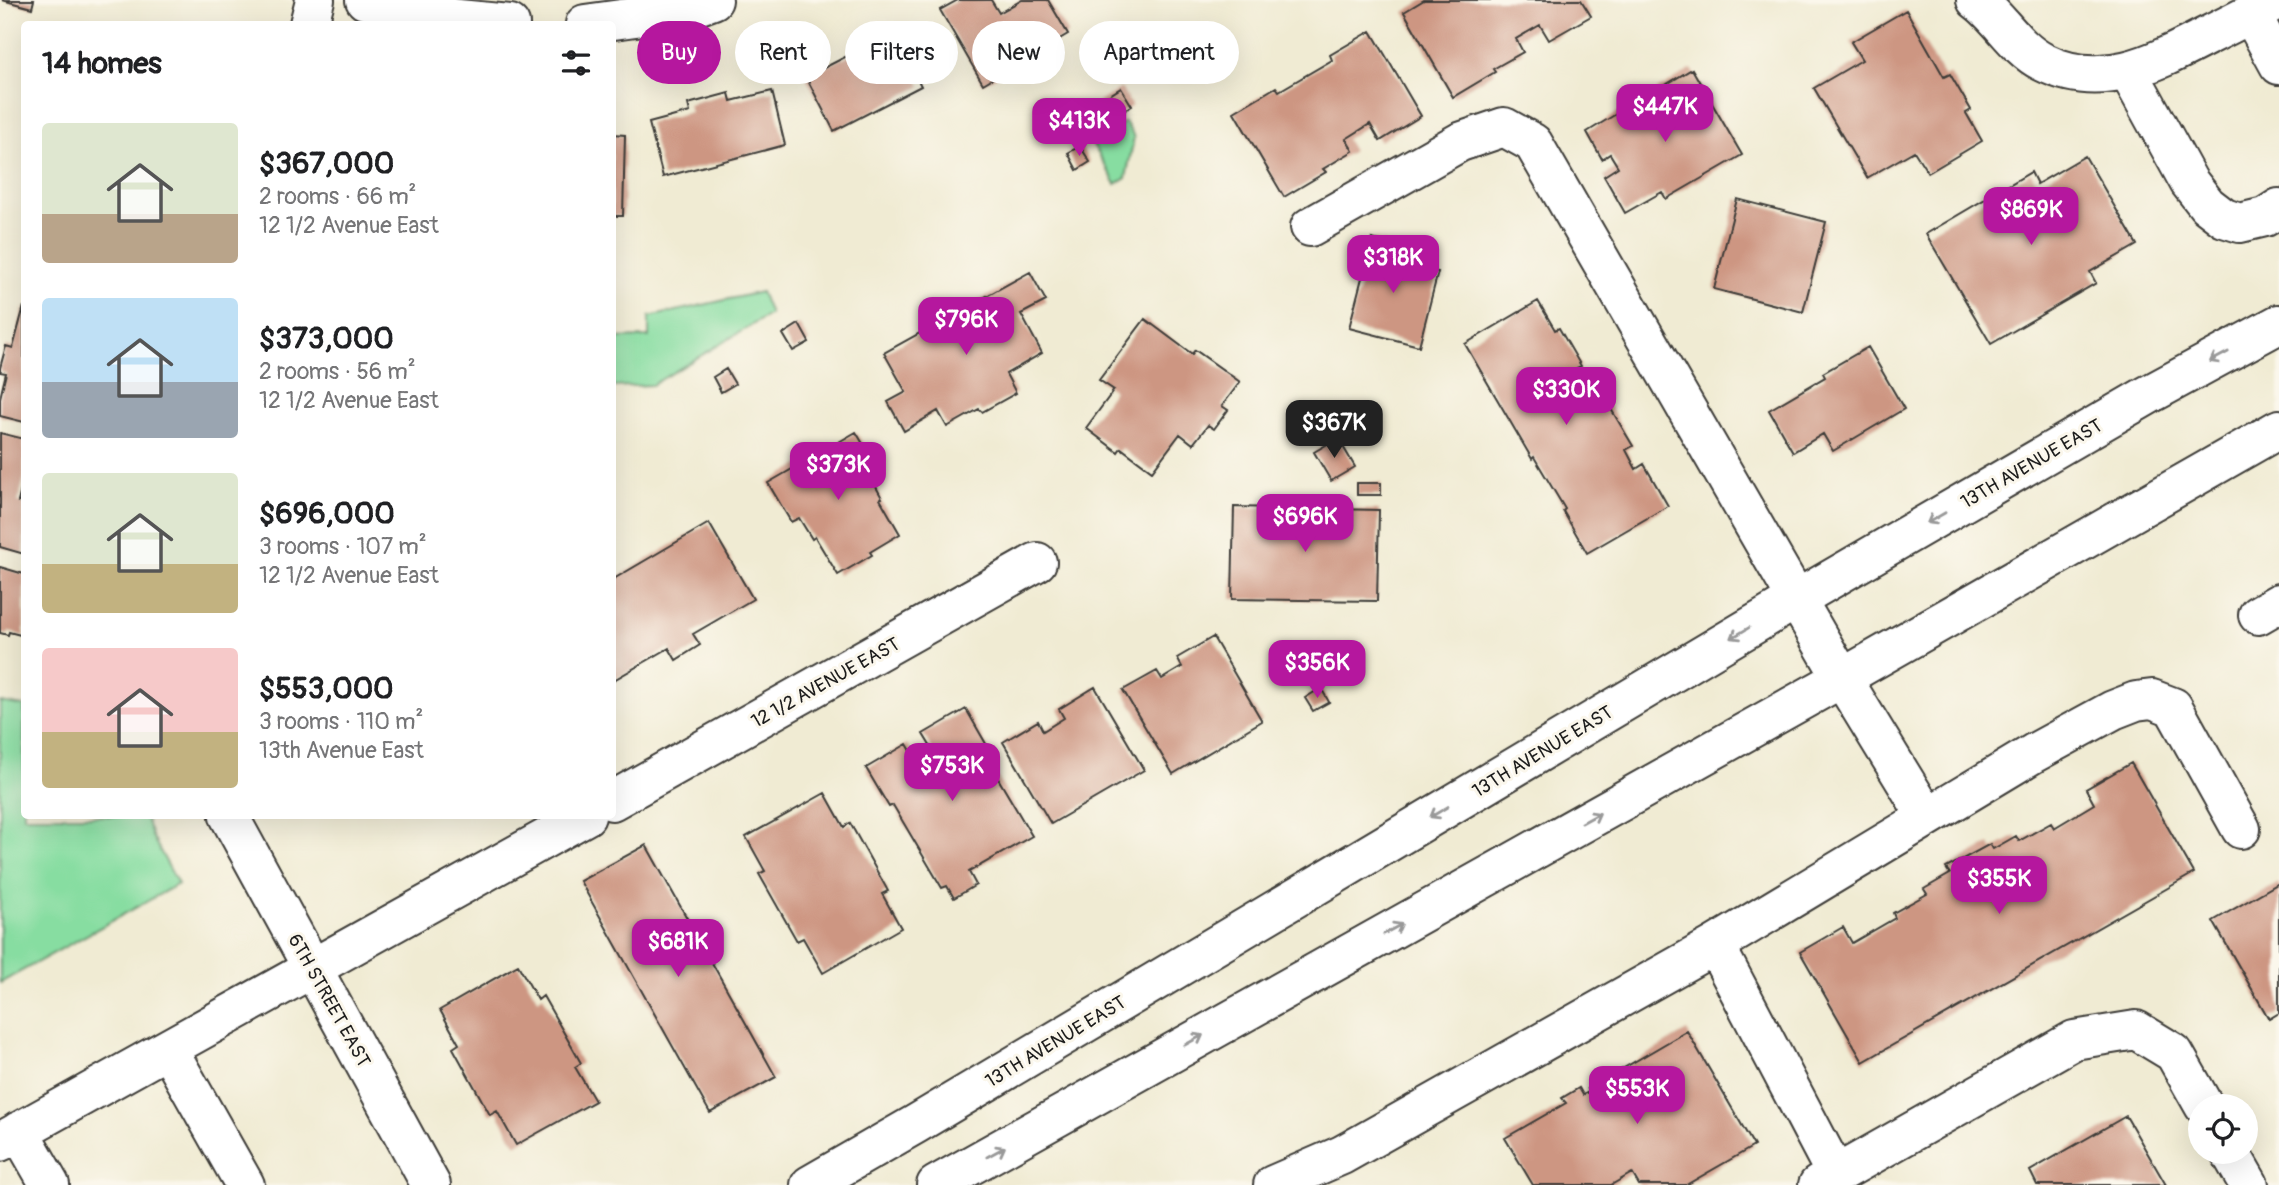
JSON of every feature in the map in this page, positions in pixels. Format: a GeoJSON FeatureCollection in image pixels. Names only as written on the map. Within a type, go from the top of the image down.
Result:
{"type":"FeatureCollection","features":[{"type":"Feature","properties":{"kind":"main road"},"geometry":{"type":"LineString","coordinates":[[310,21],[315,0]]}},
{"type":"Feature","properties":{"kind":"main road"},"geometry":{"type":"LineString","coordinates":[[365,0],[479,21]]}},
{"type":"Feature","properties":{"kind":"main road"},"geometry":{"type":"LineString","coordinates":[[607,21],[686,10],[713,0]]}},
{"type":"Feature","properties":{"kind":"main road"},"geometry":{"type":"LineString","coordinates":[[1976,0],[2007,32],[2041,61],[2088,75],[2128,71],[2160,61],[2264,7],[2279,65]]}},
{"type":"Feature","properties":{"kind":"main road"},"geometry":{"type":"LineString","coordinates":[[2128,71],[2189,183],[2207,205],[2224,218],[2241,223],[2265,217],[2279,208]]}},
{"type":"Feature","properties":{"kind":"main road"},"geometry":{"type":"LineString","coordinates":[[1310,227],[1460,142],[1504,127],[1533,144],[1842,678],[1927,817]]}},
{"type":"Feature","properties":{"kind":"main road","name":"13TH AVENUE EAST"},"geometry":{"type":"LineString","coordinates":[[810,1185],[1797,599],[2148,395],[2279,324]]}},
{"type":"Feature","properties":{"kind":"main road"},"geometry":{"type":"LineString","coordinates":[[936,1185],[1842,678],[2279,429]]}},
{"type":"Feature","properties":{"kind":"main road","name":"12 1/2 AVENUE EAST"},"geometry":{"type":"LineString","coordinates":[[616,799],[1037,562]]}},
{"type":"Feature","properties":{"kind":"main road"},"geometry":{"type":"LineString","coordinates":[[1273,1185],[1334,1173],[2034,753],[2113,710],[2152,699],[2172,707],[2241,829]]}},
{"type":"Feature","properties":{"kind":"main road","name":"6TH STREET EAST"},"geometry":{"type":"LineString","coordinates":[[231,819],[431,1185]]}},
{"type":"Feature","properties":{"kind":"main road"},"geometry":{"type":"LineString","coordinates":[[50,1185],[10,1136],[581,819]]}},
{"type":"Feature","properties":{"kind":"main road"},"geometry":{"type":"LineString","coordinates":[[1715,945],[1827,1180],[2074,1040],[2136,1030],[2174,1053],[2197,1094]]}},
{"type":"Feature","properties":{"kind":"main road"},"geometry":{"type":"LineString","coordinates":[[168,1049],[245,1185]]}},
{"type":"Feature","properties":{"kind":"main road"},"geometry":{"type":"LineString","coordinates":[[2237,1164],[2249,1185]]}},
{"type":"Feature","properties":{"kind":"green space"},"geometry":{"type":"Polygon","coordinates":[[[1125,122],[1134,137],[1126,178],[1116,184],[1091,141],[1125,122]]]}},
{"type":"Feature","properties":{"kind":"green space"},"geometry":{"type":"Polygon","coordinates":[[[761,292],[770,314],[652,385],[616,387],[616,338],[649,337],[649,317],[761,292]]]}},
{"type":"Feature","properties":{"kind":"green space"},"geometry":{"type":"Polygon","coordinates":[[[0,702],[21,706],[21,819],[146,819],[152,836],[178,884],[0,983],[0,702]]]}},
{"type":"Feature","properties":{"kind":"building"},"geometry":{"type":"Polygon","coordinates":[[[2,0],[34,0],[32,8],[2,0]]]}},
{"type":"Feature","properties":{"kind":"building"},"geometry":{"type":"Polygon","coordinates":[[[958,0],[991,0],[999,13],[1022,0],[1048,0],[1060,21],[972,21],[972,65],[958,41],[958,21],[946,21],[940,10],[958,0]]]}},
{"type":"Feature","properties":{"kind":"building"},"geometry":{"type":"Polygon","coordinates":[[[1424,0],[1581,0],[1591,16],[1549,40],[1540,25],[1516,39],[1523,52],[1453,97],[1404,12],[1424,0]]]}},
{"type":"Feature","properties":{"kind":"building"},"geometry":{"type":"Polygon","coordinates":[[[1906,10],[1944,77],[1950,74],[1971,110],[1966,113],[1982,141],[1928,173],[1914,151],[1867,178],[1814,88],[1862,60],[1851,42],[1906,10]]]}},
{"type":"Feature","properties":{"kind":"building"},"geometry":{"type":"Polygon","coordinates":[[[1371,31],[1421,116],[1380,141],[1370,124],[1346,139],[1353,151],[1323,169],[1326,172],[1284,197],[1234,112],[1276,87],[1279,91],[1332,60],[1330,55],[1371,31]]]}},
{"type":"Feature","properties":{"kind":"building"},"geometry":{"type":"Polygon","coordinates":[[[845,57],[845,84],[921,86],[834,131],[810,84],[831,84],[831,64],[845,57]]]}},
{"type":"Feature","properties":{"kind":"building"},"geometry":{"type":"Polygon","coordinates":[[[1692,69],[1742,155],[1666,199],[1662,192],[1625,213],[1604,176],[1618,167],[1610,154],[1602,159],[1587,132],[1621,111],[1627,120],[1663,100],[1657,90],[1692,69]]]}},
{"type":"Feature","properties":{"kind":"building"},"geometry":{"type":"Polygon","coordinates":[[[1121,88],[1132,106],[1107,121],[1097,103],[1121,88]]]}},
{"type":"Feature","properties":{"kind":"building"},"geometry":{"type":"Polygon","coordinates":[[[772,91],[785,145],[663,177],[649,123],[690,112],[688,104],[729,93],[731,101],[772,91]]]}},
{"type":"Feature","properties":{"kind":"building"},"geometry":{"type":"Polygon","coordinates":[[[616,134],[625,135],[623,216],[616,216],[616,134]]]}},
{"type":"Feature","properties":{"kind":"building"},"geometry":{"type":"Polygon","coordinates":[[[1080,146],[1090,162],[1077,170],[1068,153],[1080,146]]]}},
{"type":"Feature","properties":{"kind":"building"},"geometry":{"type":"Polygon","coordinates":[[[2085,156],[2137,245],[2090,272],[2096,283],[1991,344],[1926,234],[2031,172],[2037,184],[2085,156]]]}},
{"type":"Feature","properties":{"kind":"building"},"geometry":{"type":"Polygon","coordinates":[[[1737,199],[1826,222],[1803,312],[1714,289],[1737,199]]]}},
{"type":"Feature","properties":{"kind":"building"},"geometry":{"type":"Polygon","coordinates":[[[1372,239],[1411,249],[1407,264],[1438,272],[1419,346],[1349,328],[1372,239]]]}},
{"type":"Feature","properties":{"kind":"building"},"geometry":{"type":"Polygon","coordinates":[[[1030,272],[1046,301],[1021,314],[1042,353],[1006,374],[1016,393],[947,427],[938,411],[904,431],[888,402],[906,392],[884,353],[1030,272]]]}},
{"type":"Feature","properties":{"kind":"building"},"geometry":{"type":"Polygon","coordinates":[[[1538,301],[1555,330],[1559,328],[1581,366],[1577,368],[1585,381],[1592,377],[1633,446],[1626,450],[1636,469],[1644,464],[1668,506],[1587,553],[1563,511],[1565,509],[1534,457],[1532,459],[1465,344],[1538,301]]]}},
{"type":"Feature","properties":{"kind":"building"},"geometry":{"type":"Polygon","coordinates":[[[21,317],[21,421],[0,416],[0,398],[6,373],[0,372],[0,368],[6,346],[13,348],[21,317]]]}},
{"type":"Feature","properties":{"kind":"building"},"geometry":{"type":"Polygon","coordinates":[[[1145,319],[1192,354],[1195,350],[1240,382],[1222,406],[1228,410],[1214,429],[1208,425],[1193,444],[1180,434],[1152,471],[1121,448],[1118,452],[1086,428],[1114,390],[1099,380],[1145,319]]]}},
{"type":"Feature","properties":{"kind":"building"},"geometry":{"type":"Polygon","coordinates":[[[799,324],[809,342],[793,351],[783,334],[799,324]]]}},
{"type":"Feature","properties":{"kind":"building"},"geometry":{"type":"Polygon","coordinates":[[[1868,347],[1904,409],[1833,451],[1823,434],[1793,452],[1769,410],[1825,377],[1823,373],[1868,347]]]}},
{"type":"Feature","properties":{"kind":"building"},"geometry":{"type":"Polygon","coordinates":[[[726,369],[735,384],[721,392],[713,377],[726,369]]]}},
{"type":"Feature","properties":{"kind":"building"},"geometry":{"type":"Polygon","coordinates":[[[856,432],[884,479],[875,485],[900,534],[838,575],[815,537],[812,539],[799,518],[791,522],[768,483],[856,432]]]}},
{"type":"Feature","properties":{"kind":"building"},"geometry":{"type":"Polygon","coordinates":[[[0,433],[21,438],[21,490],[18,502],[21,502],[21,553],[0,547],[0,433]]]}},
{"type":"Feature","properties":{"kind":"building"},"geometry":{"type":"Polygon","coordinates":[[[1338,438],[1355,467],[1331,481],[1314,452],[1338,438]]]}},
{"type":"Feature","properties":{"kind":"building"},"geometry":{"type":"Polygon","coordinates":[[[1357,483],[1381,483],[1381,495],[1357,495],[1357,483]]]}},
{"type":"Feature","properties":{"kind":"building"},"geometry":{"type":"Polygon","coordinates":[[[1234,507],[1379,510],[1377,601],[1232,599],[1234,507]]]}},
{"type":"Feature","properties":{"kind":"building"},"geometry":{"type":"Polygon","coordinates":[[[709,523],[753,599],[693,634],[700,645],[676,660],[669,648],[616,679],[616,578],[709,523]]]}},
{"type":"Feature","properties":{"kind":"building"},"geometry":{"type":"Polygon","coordinates":[[[0,567],[21,573],[21,635],[0,633],[0,567]]]}},
{"type":"Feature","properties":{"kind":"building"},"geometry":{"type":"Polygon","coordinates":[[[1213,637],[1262,721],[1173,774],[1123,690],[1157,671],[1162,679],[1182,667],[1177,658],[1213,637]]]}},
{"type":"Feature","properties":{"kind":"building"},"geometry":{"type":"Polygon","coordinates":[[[1095,687],[1144,770],[1051,824],[1003,742],[1038,721],[1043,731],[1064,718],[1059,709],[1095,687]]]}},
{"type":"Feature","properties":{"kind":"building"},"geometry":{"type":"Polygon","coordinates":[[[1321,688],[1329,702],[1313,711],[1305,698],[1321,688]]]}},
{"type":"Feature","properties":{"kind":"building"},"geometry":{"type":"Polygon","coordinates":[[[966,709],[989,749],[983,753],[1032,836],[969,872],[976,885],[954,898],[947,886],[942,888],[893,805],[889,807],[866,768],[907,744],[926,776],[943,767],[923,734],[966,709]]]}},
{"type":"Feature","properties":{"kind":"building"},"geometry":{"type":"Polygon","coordinates":[[[2131,763],[2194,873],[1863,1062],[1800,952],[1843,927],[1852,943],[1895,918],[1893,913],[1927,894],[1924,889],[1950,874],[1946,868],[1990,844],[1993,849],[2016,836],[2019,841],[2051,823],[2054,828],[2094,804],[2086,789],[2131,763]]]}},
{"type":"Feature","properties":{"kind":"building"},"geometry":{"type":"Polygon","coordinates":[[[825,793],[844,827],[850,823],[888,891],[882,894],[901,928],[823,973],[803,938],[797,941],[759,874],[765,871],[746,837],[825,793]]]}},
{"type":"Feature","properties":{"kind":"building"},"geometry":{"type":"Polygon","coordinates":[[[646,845],[776,1077],[710,1113],[580,881],[646,845]]]}},
{"type":"Feature","properties":{"kind":"building"},"geometry":{"type":"Polygon","coordinates":[[[2279,883],[2279,1013],[2269,1019],[2213,921],[2279,883]]]}},
{"type":"Feature","properties":{"kind":"building"},"geometry":{"type":"Polygon","coordinates":[[[518,965],[538,1000],[543,996],[581,1063],[575,1067],[595,1101],[516,1145],[497,1111],[490,1115],[453,1048],[459,1044],[440,1010],[518,965]]]}},
{"type":"Feature","properties":{"kind":"building"},"geometry":{"type":"Polygon","coordinates":[[[1687,1031],[1754,1146],[1686,1185],[1639,1185],[1632,1173],[1611,1185],[1533,1185],[1505,1138],[1566,1103],[1562,1098],[1579,1088],[1583,1095],[1590,1091],[1588,1089],[1687,1031]]]}},
{"type":"Feature","properties":{"kind":"building"},"geometry":{"type":"Polygon","coordinates":[[[2126,1116],[2166,1185],[2037,1185],[2030,1171],[2126,1116]]]}}]}
